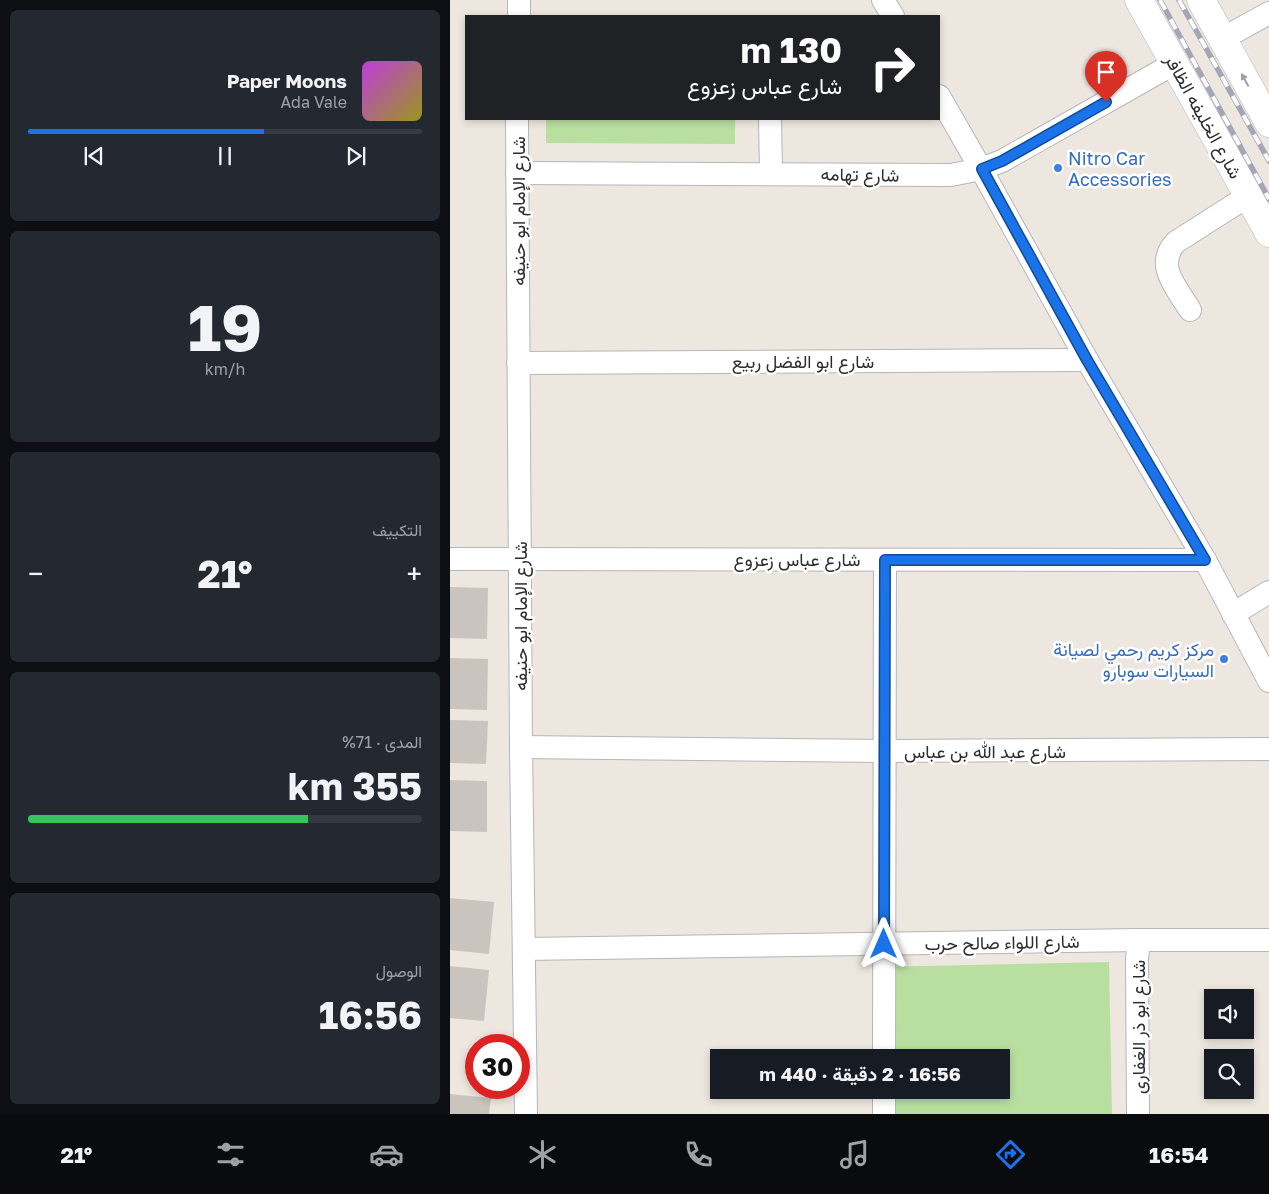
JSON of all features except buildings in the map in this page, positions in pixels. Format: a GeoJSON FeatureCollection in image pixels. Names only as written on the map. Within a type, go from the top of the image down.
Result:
{"type":"FeatureCollection","features":[{"type":"Feature","properties":{"kind":"street"},"geometry":{"type":"LineString","coordinates":[[519,0],[519,15]]}},
{"type":"Feature","properties":{"kind":"street"},"geometry":{"type":"LineString","coordinates":[[883,0],[892,15]]}},
{"type":"Feature","properties":{"kind":"street","name":"شارع الخليفه الظافر"},"geometry":{"type":"LineString","coordinates":[[1139,0],[1269,233]]}},
{"type":"Feature","properties":{"kind":"street"},"geometry":{"type":"LineString","coordinates":[[1201,0],[1269,123]]}},
{"type":"Feature","properties":{"kind":"street"},"geometry":{"type":"LineString","coordinates":[[1222,39],[1269,13]]}},
{"type":"Feature","properties":{"kind":"street","name":"شارع تهامه"},"geometry":{"type":"LineString","coordinates":[[517,173],[951,175],[982,169],[1002,161],[1175,63]]}},
{"type":"Feature","properties":{"kind":"street"},"geometry":{"type":"LineString","coordinates":[[940,98],[982,169],[1087,360],[1205,560],[1269,681]]}},
{"type":"Feature","properties":{"kind":"street","name":"شارع الإمام ابو حنيفه"},"geometry":{"type":"LineString","coordinates":[[517,120],[521,747],[526,1114]]}},
{"type":"Feature","properties":{"kind":"street"},"geometry":{"type":"LineString","coordinates":[[770,120],[771,173]]}},
{"type":"Feature","properties":{"kind":"street"},"geometry":{"type":"LineString","coordinates":[[1190,310],[1169,275],[1166,266],[1166,257],[1170,249],[1176,242],[1248,196]]}},
{"type":"Feature","properties":{"kind":"street","name":"شارع ابو الفضل ربيع"},"geometry":{"type":"LineString","coordinates":[[518,363],[1087,360]]}},
{"type":"Feature","properties":{"kind":"street","name":"شارع عباس زعزوع"},"geometry":{"type":"LineString","coordinates":[[450,559],[1205,560]]}},
{"type":"Feature","properties":{"kind":"street"},"geometry":{"type":"LineString","coordinates":[[884,1049],[885,560]]}},
{"type":"Feature","properties":{"kind":"street"},"geometry":{"type":"LineString","coordinates":[[1233,614],[1269,592]]}},
{"type":"Feature","properties":{"kind":"street","name":"شارع عبد الله بن عباس"},"geometry":{"type":"LineString","coordinates":[[521,747],[885,751],[1269,749]]}},
{"type":"Feature","properties":{"kind":"street","name":"شارع اللواء صالح حرب"},"geometry":{"type":"LineString","coordinates":[[524,949],[1139,940],[1269,940]]}},
{"type":"Feature","properties":{"kind":"street","name":"شارع ابو ذر الغفارى"},"geometry":{"type":"LineString","coordinates":[[1138,1114],[1137,959],[1139,940]]}},
{"type":"Feature","properties":{"kind":"street"},"geometry":{"type":"LineString","coordinates":[[884,1099],[884,1114]]}},
{"type":"Feature","properties":{"kind":"green space"},"geometry":{"type":"Polygon","coordinates":[[[546,120],[735,120],[735,144],[546,143],[546,120]]]}},
{"type":"Feature","properties":{"kind":"green space"},"geometry":{"type":"Polygon","coordinates":[[[1109,962],[1112,1114],[879,1114],[879,1099],[1010,1099],[1010,1049],[878,1049],[876,967],[1109,962]]]}},
{"type":"Feature","properties":{"kind":"railway"},"geometry":{"type":"LineString","coordinates":[[1160,0],[1269,199]]}},
{"type":"Feature","properties":{"kind":"railway"},"geometry":{"type":"LineString","coordinates":[[1179,0],[1269,161]]}},
{"type":"Feature","properties":{"kind":"place","name":"Nitro Car Accessories"},"geometry":{"type":"Point","coordinates":[1058,168]}},
{"type":"Feature","properties":{"kind":"place","name":"مركز كريم رحمي لصيانة السيارات سوبارو"},"geometry":{"type":"Point","coordinates":[1224,659]}},
{"type":"Feature","properties":{"kind":"route"},"geometry":{"type":"LineString","coordinates":[[884,944],[885,560],[1205,560],[1087,360],[982,169],[1002,161],[1106,102]]}}]}
